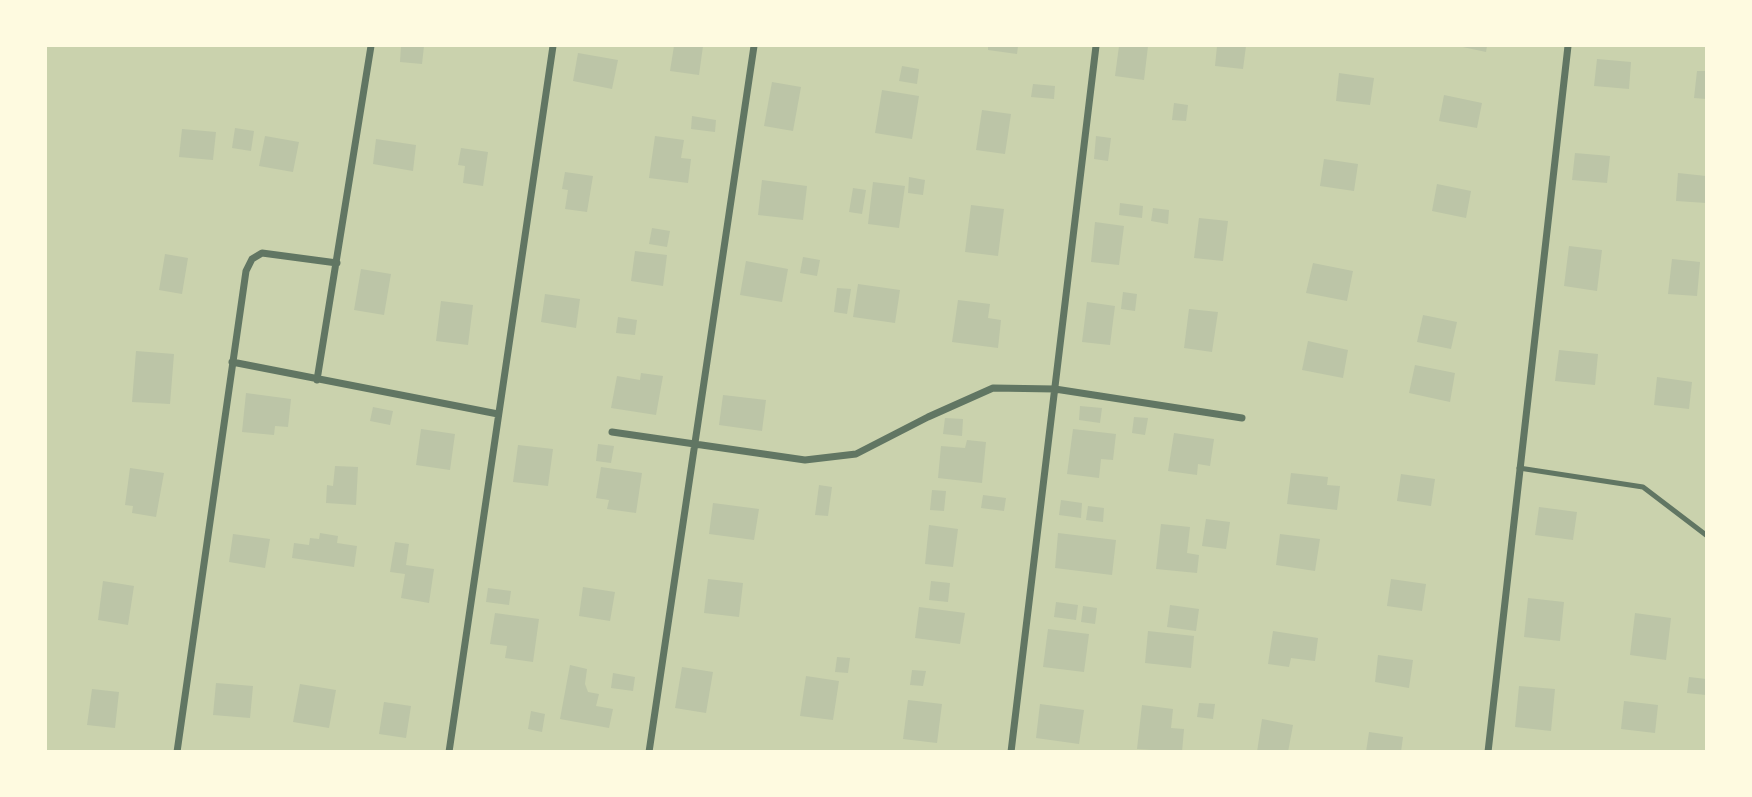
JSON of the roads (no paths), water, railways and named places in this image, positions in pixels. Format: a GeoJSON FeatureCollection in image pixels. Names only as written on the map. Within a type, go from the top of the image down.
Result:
{"type":"FeatureCollection","features":[{"type":"Feature","properties":{"kind":"street"},"geometry":{"type":"LineString","coordinates":[[317,380],[371,46]]}},
{"type":"Feature","properties":{"kind":"street"},"geometry":{"type":"LineString","coordinates":[[449,751],[553,46]]}},
{"type":"Feature","properties":{"kind":"street"},"geometry":{"type":"LineString","coordinates":[[649,751],[754,46]]}},
{"type":"Feature","properties":{"kind":"street"},"geometry":{"type":"LineString","coordinates":[[1011,751],[1096,46]]}},
{"type":"Feature","properties":{"kind":"street"},"geometry":{"type":"LineString","coordinates":[[1488,751],[1568,46]]}},
{"type":"Feature","properties":{"kind":"street"},"geometry":{"type":"LineString","coordinates":[[177,751],[246,271],[252,259],[262,253],[337,263]]}},
{"type":"Feature","properties":{"kind":"street"},"geometry":{"type":"LineString","coordinates":[[232,362],[498,414]]}},
{"type":"Feature","properties":{"kind":"street"},"geometry":{"type":"LineString","coordinates":[[612,432],[805,460],[856,454],[993,388],[1055,389],[1242,418]]}},
{"type":"Feature","properties":{"kind":"lane"},"geometry":{"type":"LineString","coordinates":[[1519,468],[1643,487],[1706,535]]}}]}
